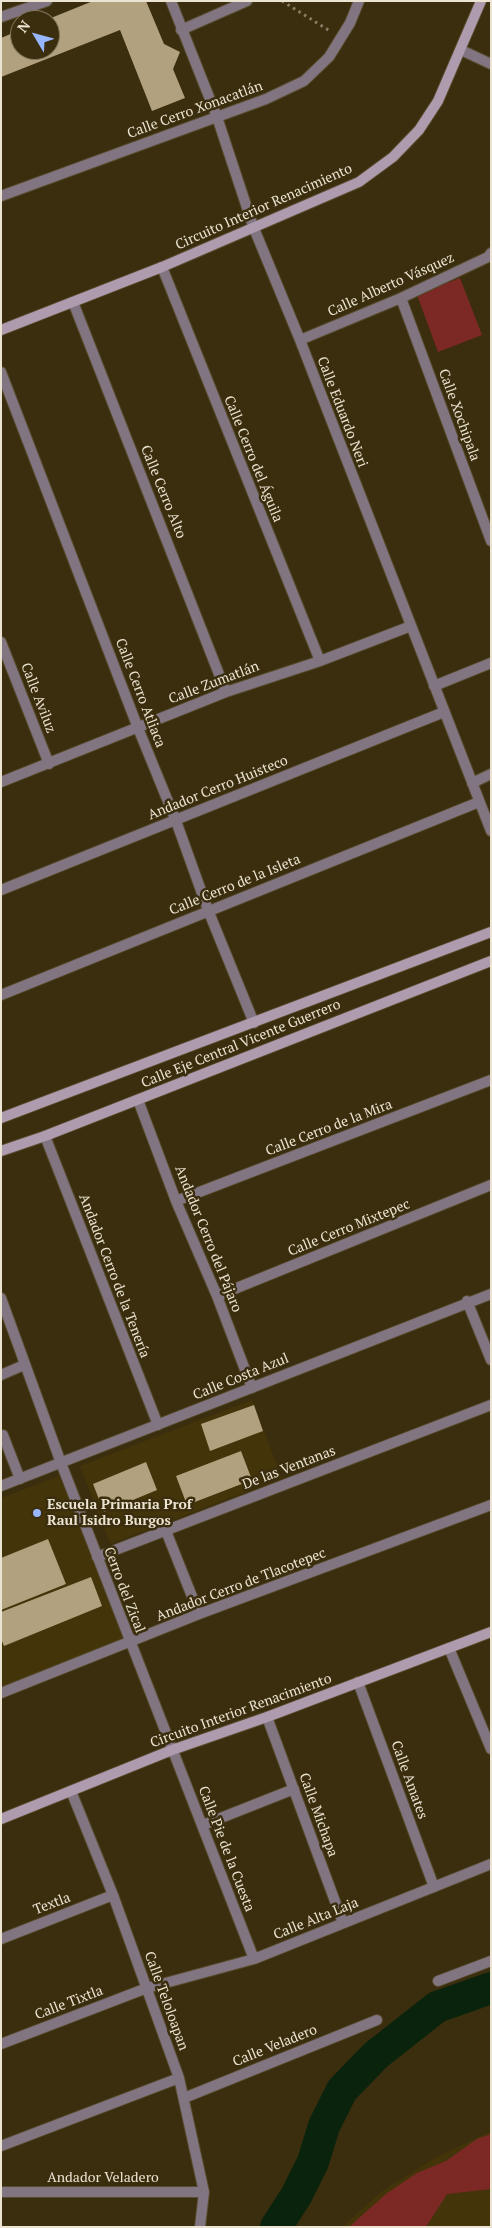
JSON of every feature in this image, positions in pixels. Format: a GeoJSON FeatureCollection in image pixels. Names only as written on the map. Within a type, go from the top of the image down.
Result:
{"type":"FeatureCollection","features":[{"type":"Feature","properties":{"kind":"main road","name":"Circuito Interior Renacimiento"},"geometry":{"type":"LineString","coordinates":[[1,330],[162,268],[253,226],[359,182],[393,157],[419,130],[438,101],[481,1]]}},
{"type":"Feature","properties":{"kind":"main road","name":"Calle Eje Central Vicente Guerrero"},"geometry":{"type":"LineString","coordinates":[[1,1118],[491,932]]}},
{"type":"Feature","properties":{"kind":"main road","name":"Calle Eje Central Vicente Guerrero"},"geometry":{"type":"LineString","coordinates":[[1,1151],[138,1100],[491,961]]}},
{"type":"Feature","properties":{"kind":"main road","name":"Circuito Interior Renacimiento"},"geometry":{"type":"LineString","coordinates":[[1,1818],[172,1750],[267,1717],[491,1632]]}},
{"type":"Feature","properties":{"kind":"street"},"geometry":{"type":"LineString","coordinates":[[1,17],[47,1]]}},
{"type":"Feature","properties":{"kind":"street","name":"Calle Eduardo Neri"},"geometry":{"type":"LineString","coordinates":[[171,1],[217,117],[253,226],[300,340],[491,831]]}},
{"type":"Feature","properties":{"kind":"street"},"geometry":{"type":"LineString","coordinates":[[181,30],[246,1]]}},
{"type":"Feature","properties":{"kind":"street","name":"Calle Cerro Xonacatlán"},"geometry":{"type":"LineString","coordinates":[[1,196],[266,100],[304,81],[329,57],[341,38],[359,1]]}},
{"type":"Feature","properties":{"kind":"street"},"geometry":{"type":"LineString","coordinates":[[461,50],[491,64]]}},
{"type":"Feature","properties":{"kind":"street","name":"Calle Alberto Vásquez"},"geometry":{"type":"LineString","coordinates":[[300,340],[490,259]]}},
{"type":"Feature","properties":{"kind":"street","name":"Calle Cerro del Águila"},"geometry":{"type":"LineString","coordinates":[[162,268],[320,661]]}},
{"type":"Feature","properties":{"kind":"street","name":"Calle Xochipala"},"geometry":{"type":"LineString","coordinates":[[401,298],[491,541]]}},
{"type":"Feature","properties":{"kind":"street","name":"Calle Cerro Alto"},"geometry":{"type":"LineString","coordinates":[[73,302],[226,692]]}},
{"type":"Feature","properties":{"kind":"street","name":"Calle Cerro Atliaca"},"geometry":{"type":"LineString","coordinates":[[1,372],[138,728],[176,821],[208,910],[254,1023]]}},
{"type":"Feature","properties":{"kind":"street","name":"Calle Zumatlán"},"geometry":{"type":"LineString","coordinates":[[1,782],[226,692],[320,661],[411,626]]}},
{"type":"Feature","properties":{"kind":"street","name":"Calle Aviluz"},"geometry":{"type":"LineString","coordinates":[[1,642],[49,764]]}},
{"type":"Feature","properties":{"kind":"street"},"geometry":{"type":"LineString","coordinates":[[434,686],[491,663]]}},
{"type":"Feature","properties":{"kind":"street","name":"Andador Cerro Huisteco"},"geometry":{"type":"LineString","coordinates":[[1,890],[444,712]]}},
{"type":"Feature","properties":{"kind":"street"},"geometry":{"type":"LineString","coordinates":[[472,783],[491,774]]}},
{"type":"Feature","properties":{"kind":"street","name":"Calle Cerro de la Isleta"},"geometry":{"type":"LineString","coordinates":[[1,994],[479,802]]}},
{"type":"Feature","properties":{"kind":"street","name":"Calle Cerro de la Mira"},"geometry":{"type":"LineString","coordinates":[[176,1201],[491,1080]]}},
{"type":"Feature","properties":{"kind":"street","name":"Andador Cerro del Pájaro"},"geometry":{"type":"LineString","coordinates":[[138,1100],[176,1201],[217,1296],[252,1388]]}},
{"type":"Feature","properties":{"kind":"street","name":"Andador Cerro de la Tenería"},"geometry":{"type":"LineString","coordinates":[[45,1136],[158,1425]]}},
{"type":"Feature","properties":{"kind":"street","name":"Calle Cerro Mixtepec"},"geometry":{"type":"LineString","coordinates":[[217,1296],[491,1185]]}},
{"type":"Feature","properties":{"kind":"street","name":"Calle Costa Azul"},"geometry":{"type":"LineString","coordinates":[[1,1486],[252,1388],[467,1301],[491,1294]]}},
{"type":"Feature","properties":{"kind":"street","name":"Cerro del Zical"},"geometry":{"type":"LineString","coordinates":[[1,1298],[24,1366],[172,1750]]}},
{"type":"Feature","properties":{"kind":"street"},"geometry":{"type":"LineString","coordinates":[[467,1301],[491,1360]]}},
{"type":"Feature","properties":{"kind":"street"},"geometry":{"type":"LineString","coordinates":[[1,1375],[24,1366]]}},
{"type":"Feature","properties":{"kind":"street","name":"De las Ventanas"},"geometry":{"type":"LineString","coordinates":[[97,1557],[491,1404]]}},
{"type":"Feature","properties":{"kind":"street"},"geometry":{"type":"LineString","coordinates":[[3,1435],[20,1479]]}},
{"type":"Feature","properties":{"kind":"street","name":"Andador Cerro de Tlacotepec"},"geometry":{"type":"LineString","coordinates":[[1,1693],[199,1614],[491,1505]]}},
{"type":"Feature","properties":{"kind":"street"},"geometry":{"type":"LineString","coordinates":[[166,1530],[199,1614]]}},
{"type":"Feature","properties":{"kind":"street"},"geometry":{"type":"LineString","coordinates":[[449,1648],[491,1749]]}},
{"type":"Feature","properties":{"kind":"street","name":"Calle Amates"},"geometry":{"type":"LineString","coordinates":[[358,1682],[434,1886]]}},
{"type":"Feature","properties":{"kind":"street","name":"Calle Michapa"},"geometry":{"type":"LineString","coordinates":[[267,1717],[343,1924]]}},
{"type":"Feature","properties":{"kind":"street","name":"Calle Pie de la Cuesta"},"geometry":{"type":"LineString","coordinates":[[172,1750],[204,1825],[254,1959]]}},
{"type":"Feature","properties":{"kind":"street"},"geometry":{"type":"LineString","coordinates":[[204,1825],[294,1789]]}},
{"type":"Feature","properties":{"kind":"street","name":"Calle Teloloapan"},"geometry":{"type":"LineString","coordinates":[[71,1791],[113,1896],[180,2078],[204,2192],[200,2227]]}},
{"type":"Feature","properties":{"kind":"street","name":"Calle Alta Laja"},"geometry":{"type":"LineString","coordinates":[[147,1988],[254,1959],[491,1864]]}},
{"type":"Feature","properties":{"kind":"street","name":"Textla"},"geometry":{"type":"LineString","coordinates":[[1,1939],[113,1896]]}},
{"type":"Feature","properties":{"kind":"street"},"geometry":{"type":"LineString","coordinates":[[438,1981],[491,1962]]}},
{"type":"Feature","properties":{"kind":"street","name":"Calle Tixtla"},"geometry":{"type":"LineString","coordinates":[[1,2044],[147,1988]]}},
{"type":"Feature","properties":{"kind":"street","name":"Calle Veladero"},"geometry":{"type":"LineString","coordinates":[[184,2098],[377,2020]]}},
{"type":"Feature","properties":{"kind":"street"},"geometry":{"type":"LineString","coordinates":[[1,2146],[180,2078]]}},
{"type":"Feature","properties":{"kind":"street","name":"Andador Veladero"},"geometry":{"type":"LineString","coordinates":[[1,2192],[204,2192]]}},
{"type":"Feature","properties":{"kind":"path"},"geometry":{"type":"LineString","coordinates":[[282,1],[341,38]]}},
{"type":"Feature","properties":{"kind":"shaded area"},"geometry":{"type":"Polygon","coordinates":[[[460,278],[482,335],[438,352],[417,295],[460,278]]]}},
{"type":"Feature","properties":{"kind":"shaded area"},"geometry":{"type":"Polygon","coordinates":[[[252,1400],[282,1478],[110,1544],[80,1466],[252,1400]]]}},
{"type":"Feature","properties":{"kind":"shaded area"},"geometry":{"type":"Polygon","coordinates":[[[59,1476],[124,1641],[1,1689],[1,1498],[59,1476]]]}},
{"type":"Feature","properties":{"kind":"shaded area"},"geometry":{"type":"Polygon","coordinates":[[[491,2131],[491,2227],[342,2227],[381,2192],[435,2158],[491,2131]]]}},
{"type":"Feature","properties":{"kind":"shaded area"},"geometry":{"type":"Polygon","coordinates":[[[491,2134],[491,2189],[447,2194],[426,2227],[349,2227],[386,2194],[417,2173],[446,2161],[477,2139],[491,2134]]]}},
{"type":"Feature","properties":{"kind":"building"},"geometry":{"type":"Polygon","coordinates":[[[93,1],[146,1],[164,44],[180,52],[173,69],[185,98],[152,111],[120,30],[60,54],[60,14],[93,1]]]}},
{"type":"Feature","properties":{"kind":"building"},"geometry":{"type":"Polygon","coordinates":[[[10,34],[10,60],[44,60],[1,77],[1,38],[10,34]]]}},
{"type":"Feature","properties":{"kind":"building"},"geometry":{"type":"Polygon","coordinates":[[[254,1405],[263,1431],[210,1451],[201,1424],[254,1405]]]}},
{"type":"Feature","properties":{"kind":"building"},"geometry":{"type":"Polygon","coordinates":[[[241,1451],[252,1480],[187,1505],[176,1476],[241,1451]]]}},
{"type":"Feature","properties":{"kind":"building"},"geometry":{"type":"Polygon","coordinates":[[[146,1462],[157,1490],[104,1512],[93,1484],[146,1462]]]}},
{"type":"Feature","properties":{"kind":"building"},"geometry":{"type":"Polygon","coordinates":[[[48,1539],[66,1584],[1,1610],[1,1558],[48,1539]]]}},
{"type":"Feature","properties":{"kind":"building"},"geometry":{"type":"Polygon","coordinates":[[[91,1577],[102,1606],[4,1646],[1,1639],[1,1612],[91,1577]]]}},
{"type":"Feature","properties":{"kind":"waterway"},"geometry":{"type":"LineString","coordinates":[[276,2227],[296,2196],[313,2162],[324,2126],[342,2090],[376,2055],[437,2007],[491,1988]]}},
{"type":"Feature","properties":{"kind":"place","name":"Escuela Primaria Prof Raul Isidro Burgos"},"geometry":{"type":"Point","coordinates":[37,1513]}}]}
